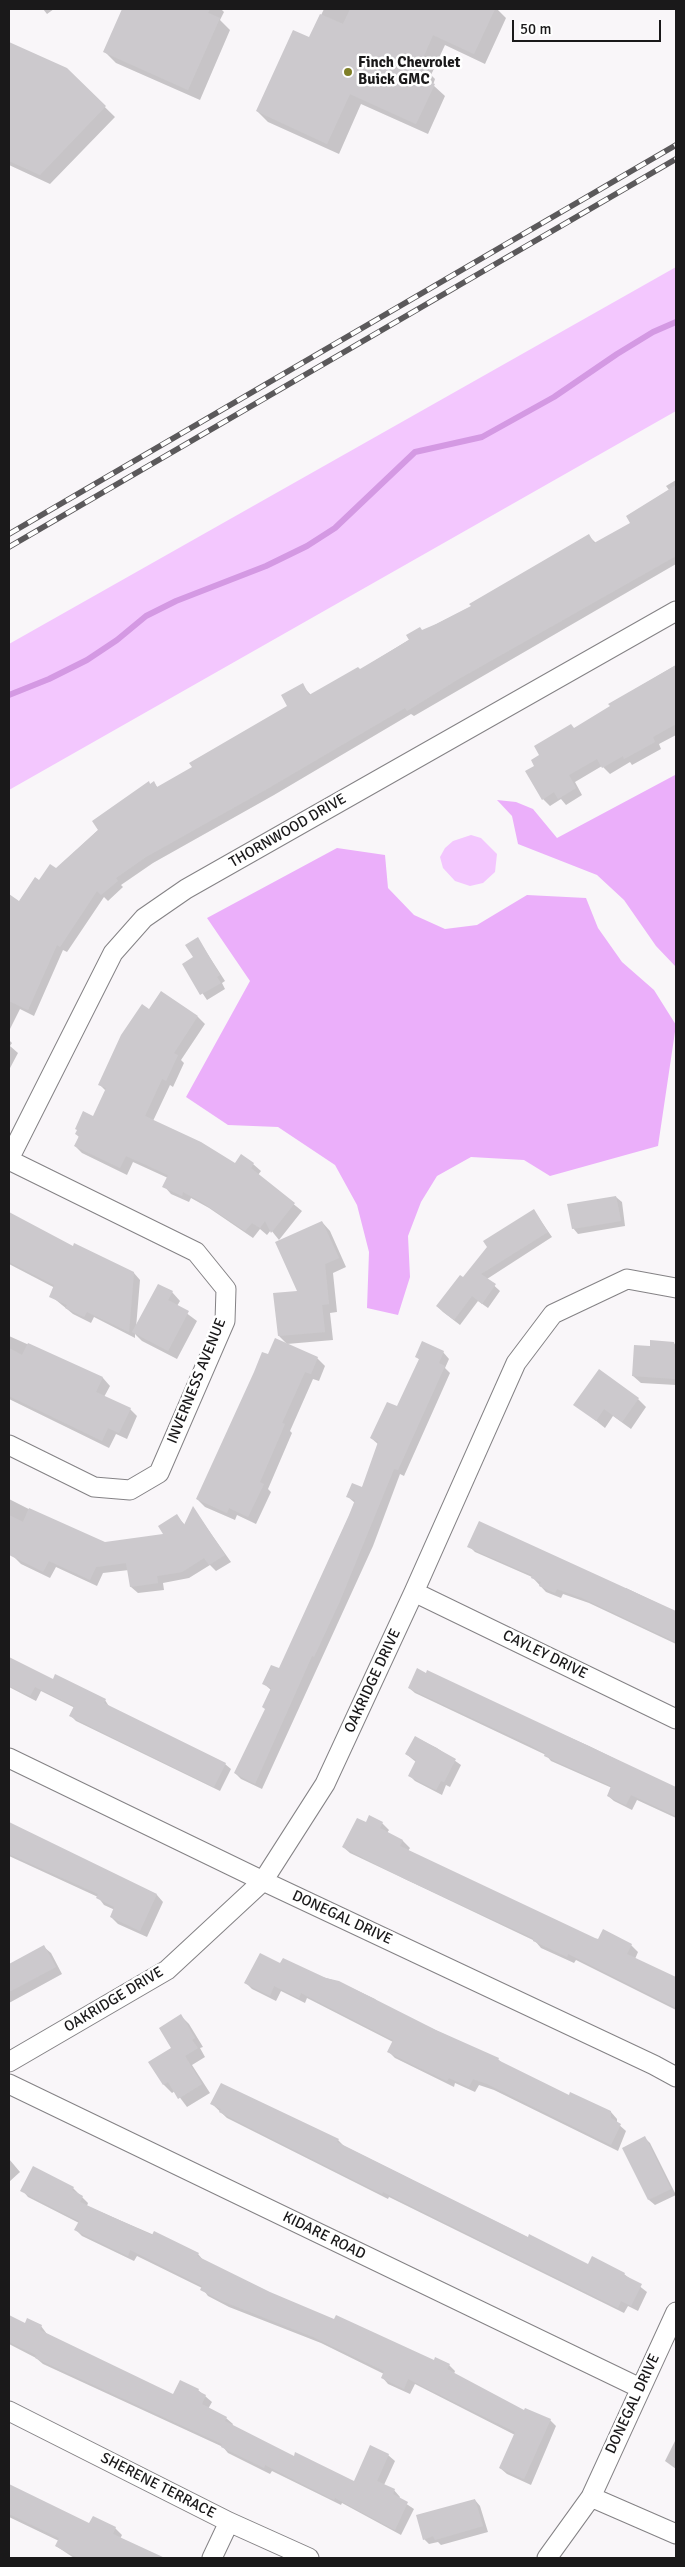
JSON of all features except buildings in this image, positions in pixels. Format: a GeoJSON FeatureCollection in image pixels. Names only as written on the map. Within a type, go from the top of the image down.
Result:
{"type":"FeatureCollection","features":[{"type":"Feature","properties":{"kind":"street","name":"THORNWOOD DRIVE"},"geometry":{"type":"LineString","coordinates":[[9,1159],[113,953],[144,918],[186,889],[676,611]]}},
{"type":"Feature","properties":{"kind":"street","name":"INVERNESS AVENUE"},"geometry":{"type":"LineString","coordinates":[[9,1159],[196,1252],[226,1288],[225,1321],[159,1472],[130,1490],[94,1487],[9,1445]]}},
{"type":"Feature","properties":{"kind":"street","name":"OAKRIDGE DRIVE"},"geometry":{"type":"LineString","coordinates":[[9,2062],[167,1970],[263,1881],[325,1784],[414,1592],[516,1363],[554,1314],[627,1279],[676,1288]]}},
{"type":"Feature","properties":{"kind":"street","name":"CAYLEY DRIVE"},"geometry":{"type":"LineString","coordinates":[[414,1592],[676,1719]]}},
{"type":"Feature","properties":{"kind":"street","name":"DONEGAL DRIVE"},"geometry":{"type":"LineString","coordinates":[[9,1758],[263,1881],[654,2065],[676,2078]]}},
{"type":"Feature","properties":{"kind":"street","name":"KIDARE ROAD"},"geometry":{"type":"LineString","coordinates":[[9,2084],[640,2388]]}},
{"type":"Feature","properties":{"kind":"street","name":"DONEGAL DRIVE"},"geometry":{"type":"LineString","coordinates":[[591,2497],[676,2312]]}},
{"type":"Feature","properties":{"kind":"street","name":"SHERENE TERRACE"},"geometry":{"type":"LineString","coordinates":[[9,2411],[230,2522],[310,2558]]}},
{"type":"Feature","properties":{"kind":"street"},"geometry":{"type":"LineString","coordinates":[[547,2558],[591,2497],[676,2534]]}},
{"type":"Feature","properties":{"kind":"street"},"geometry":{"type":"LineString","coordinates":[[212,2558],[230,2522]]}},
{"type":"Feature","properties":{"kind":"shaded area"},"geometry":{"type":"Polygon","coordinates":[[[676,267],[676,411],[9,790],[9,644],[676,267]]]}},
{"type":"Feature","properties":{"kind":"shaded area"},"geometry":{"type":"Polygon","coordinates":[[[675,775],[676,967],[656,946],[624,900],[597,875],[518,844],[512,816],[497,800],[516,802],[533,809],[557,838],[675,775]]]}},
{"type":"Feature","properties":{"kind":"shaded area"},"geometry":{"type":"Polygon","coordinates":[[[471,835],[481,838],[497,854],[495,872],[483,883],[470,886],[455,881],[443,868],[440,857],[445,848],[453,841],[471,835]]]}},
{"type":"Feature","properties":{"kind":"shaded area"},"geometry":{"type":"Polygon","coordinates":[[[337,848],[385,855],[388,888],[414,915],[445,929],[477,925],[527,895],[586,898],[598,928],[622,962],[654,990],[676,1025],[658,1146],[550,1176],[524,1160],[471,1157],[437,1176],[421,1202],[408,1236],[410,1277],[398,1315],[367,1308],[369,1252],[357,1205],[335,1165],[278,1127],[228,1125],[186,1097],[250,981],[207,918],[337,848]]]}},
{"type":"Feature","properties":{"kind":"waterway"},"geometry":{"type":"LineString","coordinates":[[9,695],[49,679],[87,660],[117,640],[146,616],[176,601],[266,566],[307,546],[335,528],[415,452],[482,437],[554,397],[653,332],[676,322]]}},
{"type":"Feature","properties":{"kind":"railway"},"geometry":{"type":"LineString","coordinates":[[9,534],[676,145]]}},
{"type":"Feature","properties":{"kind":"railway"},"geometry":{"type":"LineString","coordinates":[[9,547],[676,159]]}},
{"type":"Feature","properties":{"kind":"place","name":"Finch Chevrolet Buick GMC"},"geometry":{"type":"Point","coordinates":[348,72]}}]}
